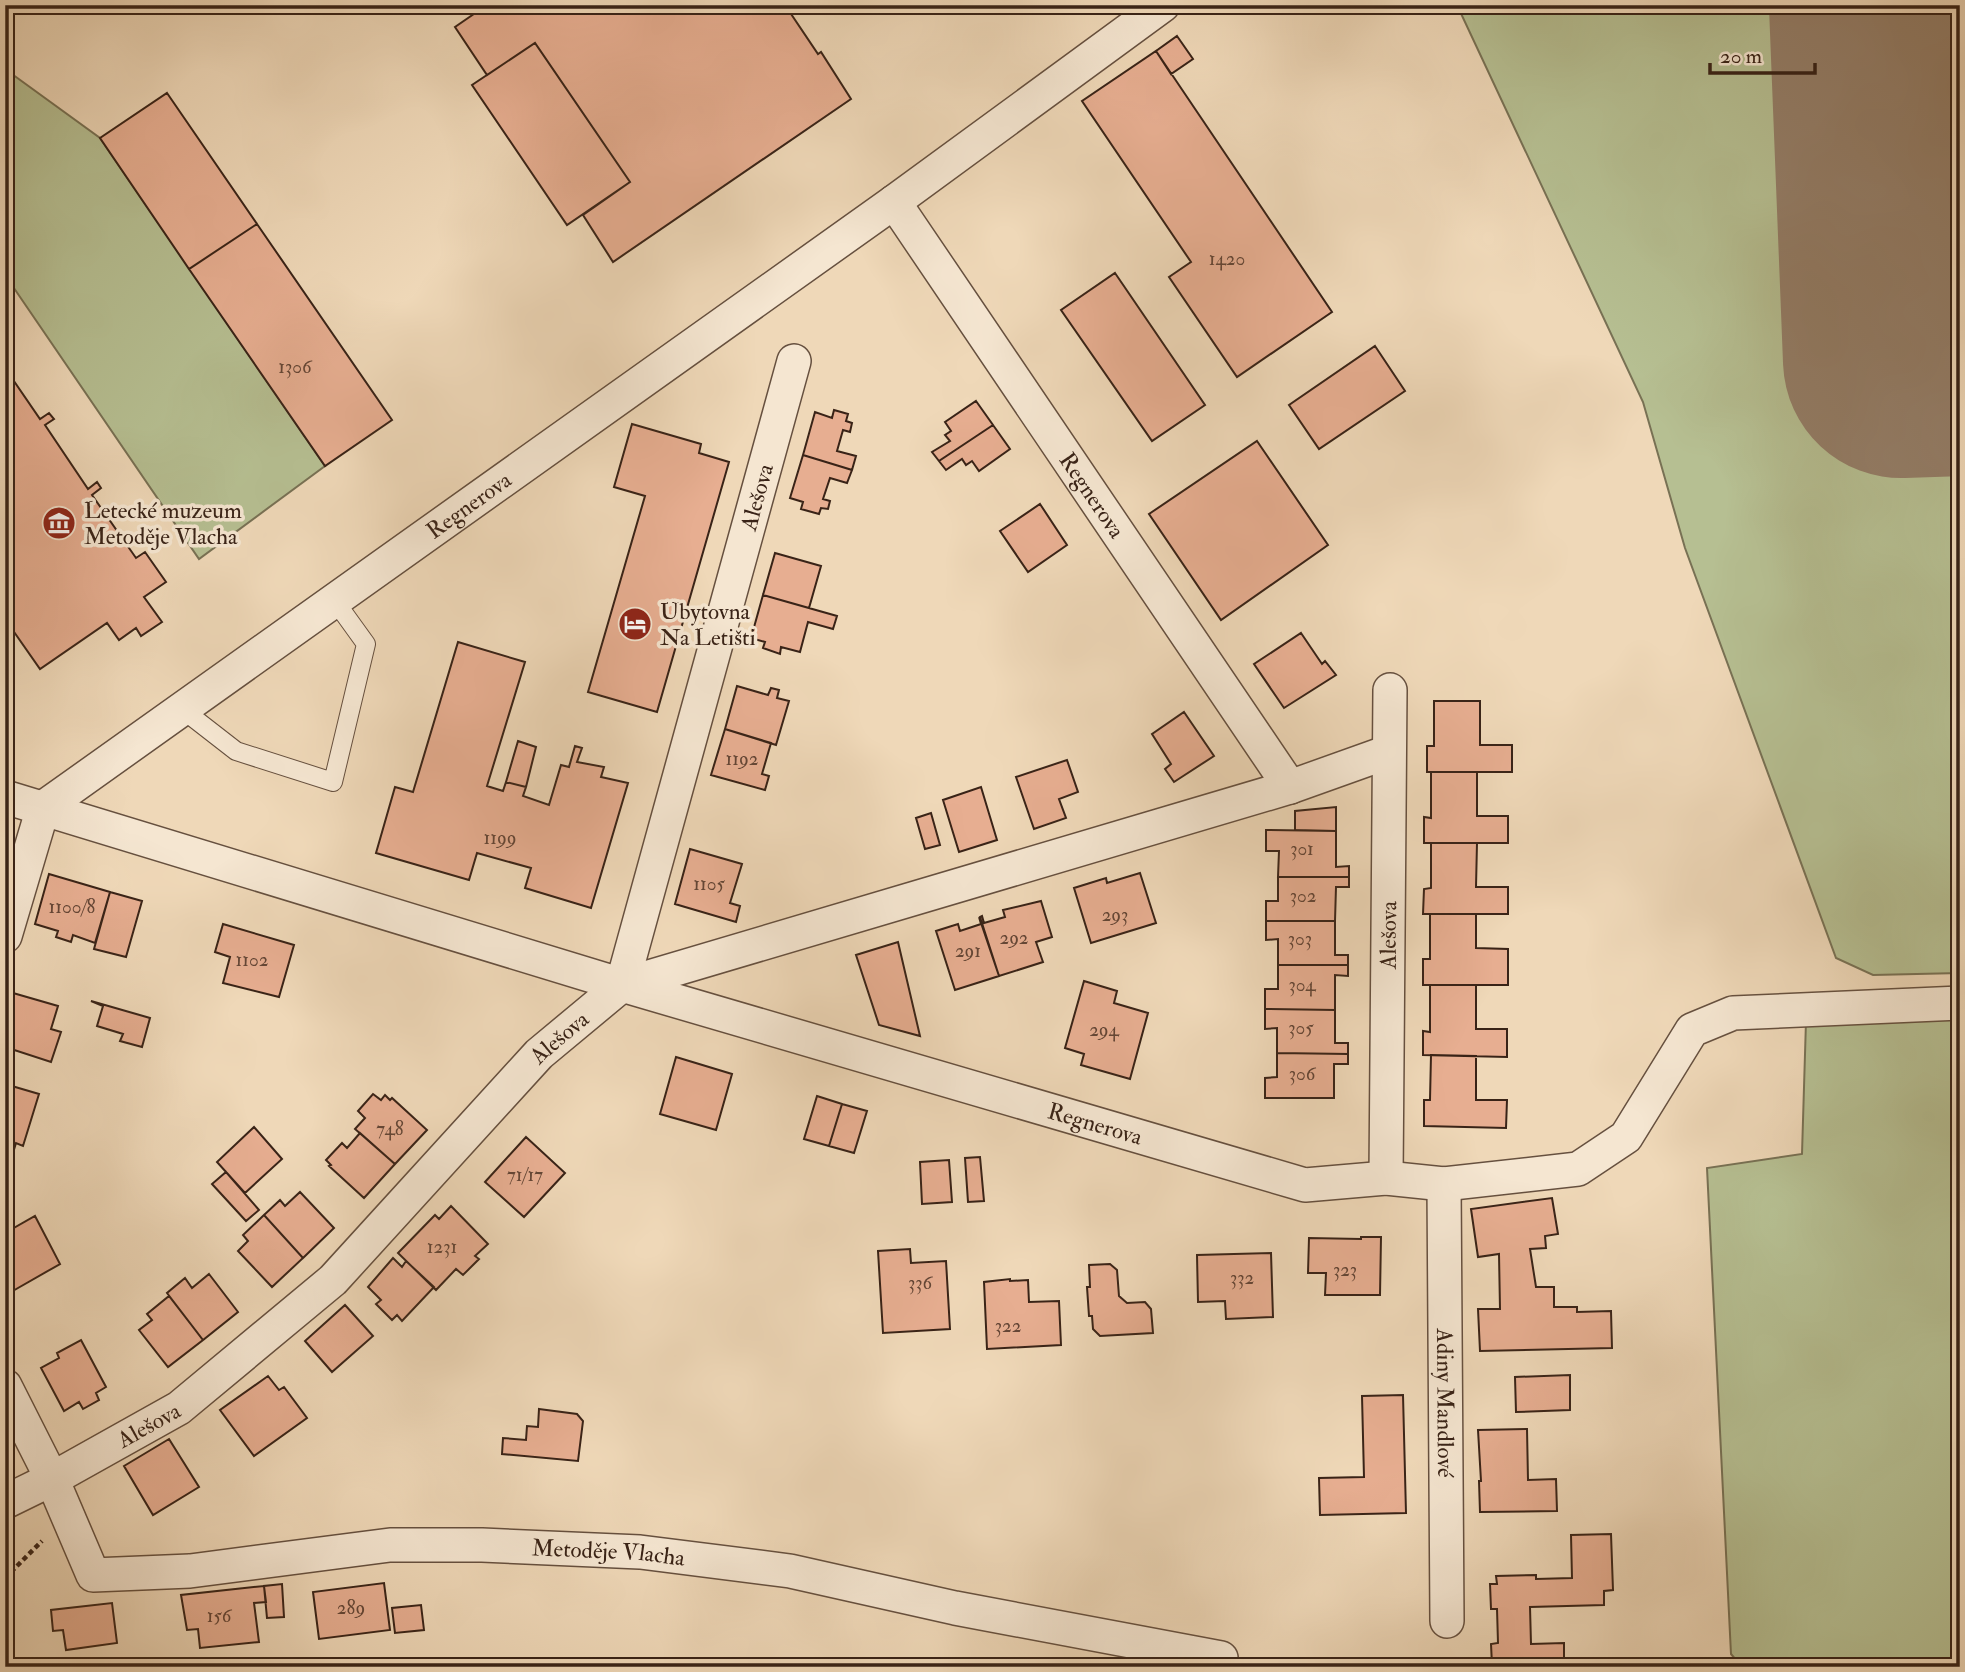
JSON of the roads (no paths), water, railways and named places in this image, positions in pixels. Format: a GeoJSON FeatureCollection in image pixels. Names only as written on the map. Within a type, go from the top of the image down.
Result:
{"type":"FeatureCollection","features":[{"type":"Feature","properties":{"kind":"street","name":"Regnerova"},"geometry":{"type":"LineString","coordinates":[[43,808],[894,202],[1163,5]]}},
{"type":"Feature","properties":{"kind":"street","name":"Regnerova"},"geometry":{"type":"LineString","coordinates":[[894,202],[1290,787]]}},
{"type":"Feature","properties":{"kind":"street","name":"Alešova"},"geometry":{"type":"LineString","coordinates":[[5,1502],[52,1479],[179,1408],[333,1280],[539,1054],[622,985],[794,362]]}},
{"type":"Feature","properties":{"kind":"street","name":"Alešova"},"geometry":{"type":"LineString","coordinates":[[1386,1178],[1390,690]]}},
{"type":"Feature","properties":{"kind":"street"},"geometry":{"type":"LineString","coordinates":[[622,985],[1290,787],[1388,752]]}},
{"type":"Feature","properties":{"kind":"street","name":"Regnerova"},"geometry":{"type":"LineString","coordinates":[[5,797],[622,985],[1305,1185],[1386,1178],[1444,1184],[1578,1169],[1626,1137],[1692,1030],[1733,1013],[1960,1003]]}},
{"type":"Feature","properties":{"kind":"street"},"geometry":{"type":"LineString","coordinates":[[5,936],[43,808]]}},
{"type":"Feature","properties":{"kind":"street","name":"Adiny Mandlové"},"geometry":{"type":"LineString","coordinates":[[1444,1184],[1447,1621]]}},
{"type":"Feature","properties":{"kind":"street","name":"Metoděje Vlacha"},"geometry":{"type":"LineString","coordinates":[[5,1385],[52,1479],[93,1575],[190,1571],[390,1545],[482,1545],[640,1552],[790,1571],[955,1608],[1221,1658]]}},
{"type":"Feature","properties":{"kind":"lane"},"geometry":{"type":"LineString","coordinates":[[182,709],[236,751],[333,782],[366,644],[335,601]]}},
{"type":"Feature","properties":{"kind":"place","name":"Letecké muzeum Metoděje Vlacha"},"geometry":{"type":"Point","coordinates":[59,523]}},
{"type":"Feature","properties":{"kind":"place","name":"Ubytovna Na Letišti"},"geometry":{"type":"Point","coordinates":[635,624]}}]}
